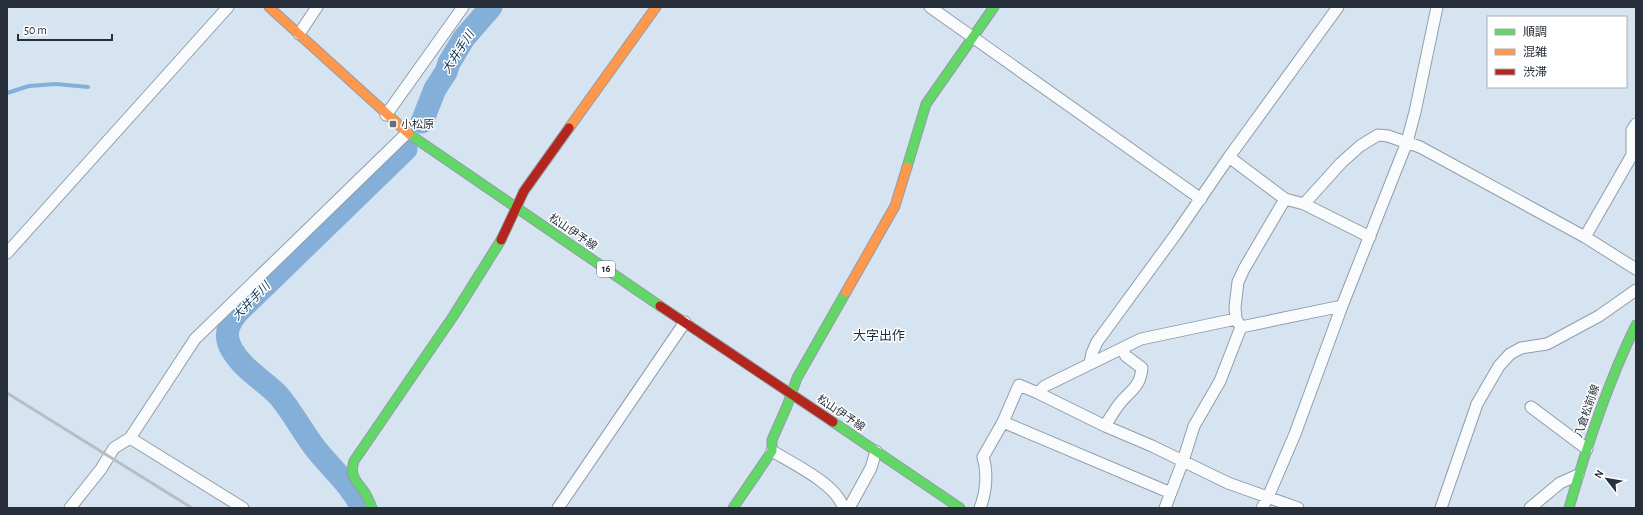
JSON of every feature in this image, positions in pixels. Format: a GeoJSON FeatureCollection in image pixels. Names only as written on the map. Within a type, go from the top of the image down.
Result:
{"type":"FeatureCollection","features":[{"type":"Feature","properties":{"kind":"street"},"geometry":{"type":"LineString","coordinates":[[7,253],[228,7]]}},
{"type":"Feature","properties":{"kind":"street","name":"松山伊予線"},"geometry":{"type":"LineString","coordinates":[[269,7],[407,133],[960,508]]}},
{"type":"Feature","properties":{"kind":"street"},"geometry":{"type":"LineString","coordinates":[[299,34],[317,7]]}},
{"type":"Feature","properties":{"kind":"street"},"geometry":{"type":"LineString","coordinates":[[386,115],[463,7]]}},
{"type":"Feature","properties":{"kind":"street"},"geometry":{"type":"LineString","coordinates":[[372,508],[365,492],[352,476],[351,468],[354,461],[424,361],[474,285],[512,222],[524,191],[656,7]]}},
{"type":"Feature","properties":{"kind":"street"},"geometry":{"type":"LineString","coordinates":[[930,7],[1201,199]]}},
{"type":"Feature","properties":{"kind":"street"},"geometry":{"type":"LineString","coordinates":[[733,508],[772,451],[772,440],[797,378],[895,206],[926,104],[994,7]]}},
{"type":"Feature","properties":{"kind":"street"},"geometry":{"type":"LineString","coordinates":[[1090,363],[1092,353],[1097,342],[1338,7]]}},
{"type":"Feature","properties":{"kind":"street"},"geometry":{"type":"LineString","coordinates":[[1262,508],[1295,434],[1342,306],[1407,142],[1415,112],[1437,7]]}},
{"type":"Feature","properties":{"kind":"street"},"geometry":{"type":"LineString","coordinates":[[1585,237],[1632,156],[1632,130],[1636,124]]}},
{"type":"Feature","properties":{"kind":"street"},"geometry":{"type":"LineString","coordinates":[[70,508],[101,469],[114,448],[130,438],[195,340],[407,133]]}},
{"type":"Feature","properties":{"kind":"street"},"geometry":{"type":"LineString","coordinates":[[1304,204],[1340,163],[1366,142],[1378,135],[1388,136],[1420,147],[1585,237],[1636,269]]}},
{"type":"Feature","properties":{"kind":"street"},"geometry":{"type":"LineString","coordinates":[[1229,158],[1285,199],[1304,204],[1370,237]]}},
{"type":"Feature","properties":{"kind":"street"},"geometry":{"type":"LineString","coordinates":[[1166,508],[1194,426],[1220,381],[1239,323],[1235,307],[1238,282],[1285,199]]}},
{"type":"Feature","properties":{"kind":"street"},"geometry":{"type":"LineString","coordinates":[[1441,508],[1477,404],[1499,366],[1510,354],[1521,348],[1547,344],[1599,316],[1636,290]]}},
{"type":"Feature","properties":{"kind":"street"},"geometry":{"type":"LineString","coordinates":[[1038,393],[1045,386],[1141,339],[1342,306]]}},
{"type":"Feature","properties":{"kind":"street"},"geometry":{"type":"LineString","coordinates":[[558,508],[685,322]]}},
{"type":"Feature","properties":{"kind":"street","name":"八倉松前線"},"geometry":{"type":"LineString","coordinates":[[1569,508],[1586,449],[1614,371],[1636,325]]}},
{"type":"Feature","properties":{"kind":"street"},"geometry":{"type":"LineString","coordinates":[[1105,426],[1120,402],[1138,385],[1141,377],[1142,368],[1126,356],[1122,349]]}},
{"type":"Feature","properties":{"kind":"street"},"geometry":{"type":"LineString","coordinates":[[980,508],[984,498],[986,466],[983,457],[1003,422],[1019,385],[1105,426],[1152,446],[1228,483],[1298,508]]}},
{"type":"Feature","properties":{"kind":"street"},"geometry":{"type":"LineString","coordinates":[[1531,407],[1586,449]]}},
{"type":"Feature","properties":{"kind":"street"},"geometry":{"type":"LineString","coordinates":[[1003,422],[1171,493]]}},
{"type":"Feature","properties":{"kind":"street"},"geometry":{"type":"LineString","coordinates":[[130,438],[243,508]]}},
{"type":"Feature","properties":{"kind":"street"},"geometry":{"type":"LineString","coordinates":[[772,451],[835,493],[842,502],[843,508]]}},
{"type":"Feature","properties":{"kind":"street"},"geometry":{"type":"LineString","coordinates":[[849,508],[871,468],[876,451]]}},
{"type":"Feature","properties":{"kind":"street"},"geometry":{"type":"LineString","coordinates":[[1530,508],[1560,483],[1578,476]]}},
{"type":"Feature","properties":{"kind":"waterway","name":"大井手川"},"geometry":{"type":"LineString","coordinates":[[422,122],[435,89],[446,72],[449,63],[464,38],[491,7]]}},
{"type":"Feature","properties":{"kind":"waterway"},"geometry":{"type":"LineString","coordinates":[[7,93],[29,86],[56,84],[88,87]]}},
{"type":"Feature","properties":{"kind":"waterway","name":"大井手川"},"geometry":{"type":"LineString","coordinates":[[362,508],[347,484],[315,448],[278,395],[247,369],[237,357],[229,345],[227,334],[232,320],[239,311],[406,149]]}},
{"type":"Feature","properties":{"kind":"railway"},"geometry":{"type":"LineString","coordinates":[[7,393],[192,508]]}},
{"type":"Feature","properties":{"kind":"traffic: fast"},"geometry":{"type":"LineString","coordinates":[[907,167],[926,104],[994,7]]}},
{"type":"Feature","properties":{"kind":"traffic: fast"},"geometry":{"type":"LineString","coordinates":[[409,134],[660,306]]}},
{"type":"Feature","properties":{"kind":"traffic: fast"},"geometry":{"type":"LineString","coordinates":[[372,508],[366,495],[353,475],[352,471],[354,461],[454,315],[501,240]]}},
{"type":"Feature","properties":{"kind":"traffic: fast"},"geometry":{"type":"LineString","coordinates":[[733,508],[772,451],[772,440],[797,378],[846,292]]}},
{"type":"Feature","properties":{"kind":"traffic: fast"},"geometry":{"type":"LineString","coordinates":[[1569,508],[1598,415],[1636,325]]}},
{"type":"Feature","properties":{"kind":"traffic: fast"},"geometry":{"type":"LineString","coordinates":[[833,422],[960,508]]}},
{"type":"Feature","properties":{"kind":"traffic: slow"},"geometry":{"type":"LineString","coordinates":[[269,7],[409,134]]}},
{"type":"Feature","properties":{"kind":"traffic: slow"},"geometry":{"type":"LineString","coordinates":[[569,128],[656,7]]}},
{"type":"Feature","properties":{"kind":"traffic: slow"},"geometry":{"type":"LineString","coordinates":[[846,292],[895,206],[907,167]]}},
{"type":"Feature","properties":{"kind":"traffic: jam"},"geometry":{"type":"LineString","coordinates":[[501,240],[524,191],[569,128]]}},
{"type":"Feature","properties":{"kind":"traffic: jam"},"geometry":{"type":"LineString","coordinates":[[660,306],[833,422]]}},
{"type":"Feature","properties":{"kind":"place","name":"小松原"},"geometry":{"type":"Point","coordinates":[393,124]}},
{"type":"Feature","properties":{"kind":"district","name":"大字出作"},"geometry":{"type":"Point","coordinates":[879,336]}}]}
